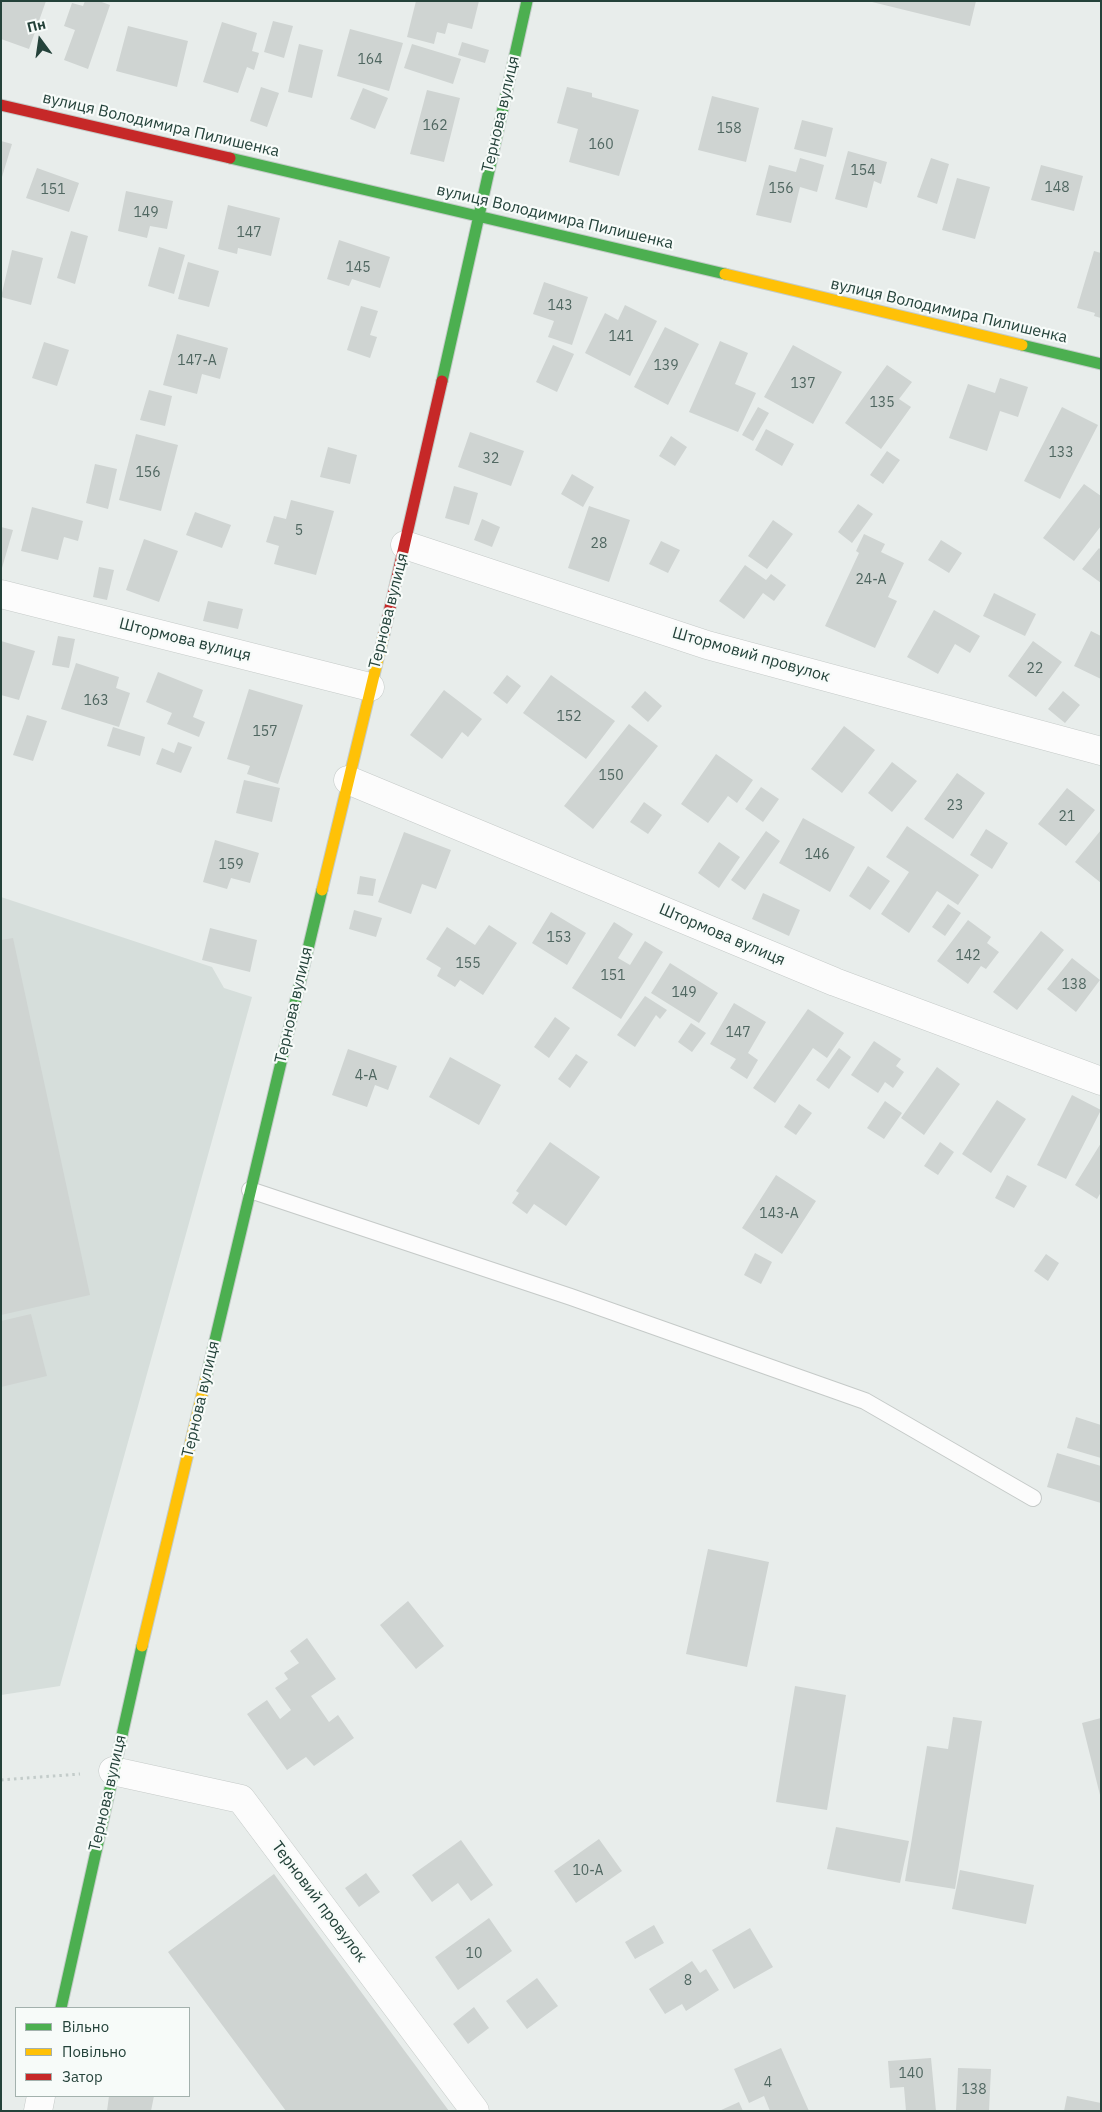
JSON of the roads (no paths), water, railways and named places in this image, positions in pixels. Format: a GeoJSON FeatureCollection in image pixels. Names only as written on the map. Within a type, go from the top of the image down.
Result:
{"type":"FeatureCollection","features":[{"type":"Feature","properties":{"kind":"street","name":"Тернова вулиця"},"geometry":{"type":"LineString","coordinates":[[60,2007],[113,1771],[250,1190],[405,545],[527,1]]}},
{"type":"Feature","properties":{"kind":"street","name":"вулиця Володимира Пилишенка"},"geometry":{"type":"LineString","coordinates":[[1,105],[478,215],[1101,364]]}},
{"type":"Feature","properties":{"kind":"street","name":"Штормовий провулок"},"geometry":{"type":"LineString","coordinates":[[405,545],[707,645],[1101,751]]}},
{"type":"Feature","properties":{"kind":"street","name":"Штормова вулиця"},"geometry":{"type":"LineString","coordinates":[[1,594],[370,686]]}},
{"type":"Feature","properties":{"kind":"street","name":"Штормова вулиця"},"geometry":{"type":"LineString","coordinates":[[348,780],[835,982],[1101,1081]]}},
{"type":"Feature","properties":{"kind":"street","name":"Терновий провулок"},"geometry":{"type":"LineString","coordinates":[[113,1771],[241,1799],[475,2111]]}},
{"type":"Feature","properties":{"kind":"street"},"geometry":{"type":"LineString","coordinates":[[38,2111],[41,2097]]}},
{"type":"Feature","properties":{"kind":"lane"},"geometry":{"type":"LineString","coordinates":[[250,1190],[571,1297],[865,1402],[1033,1498]]}}]}
